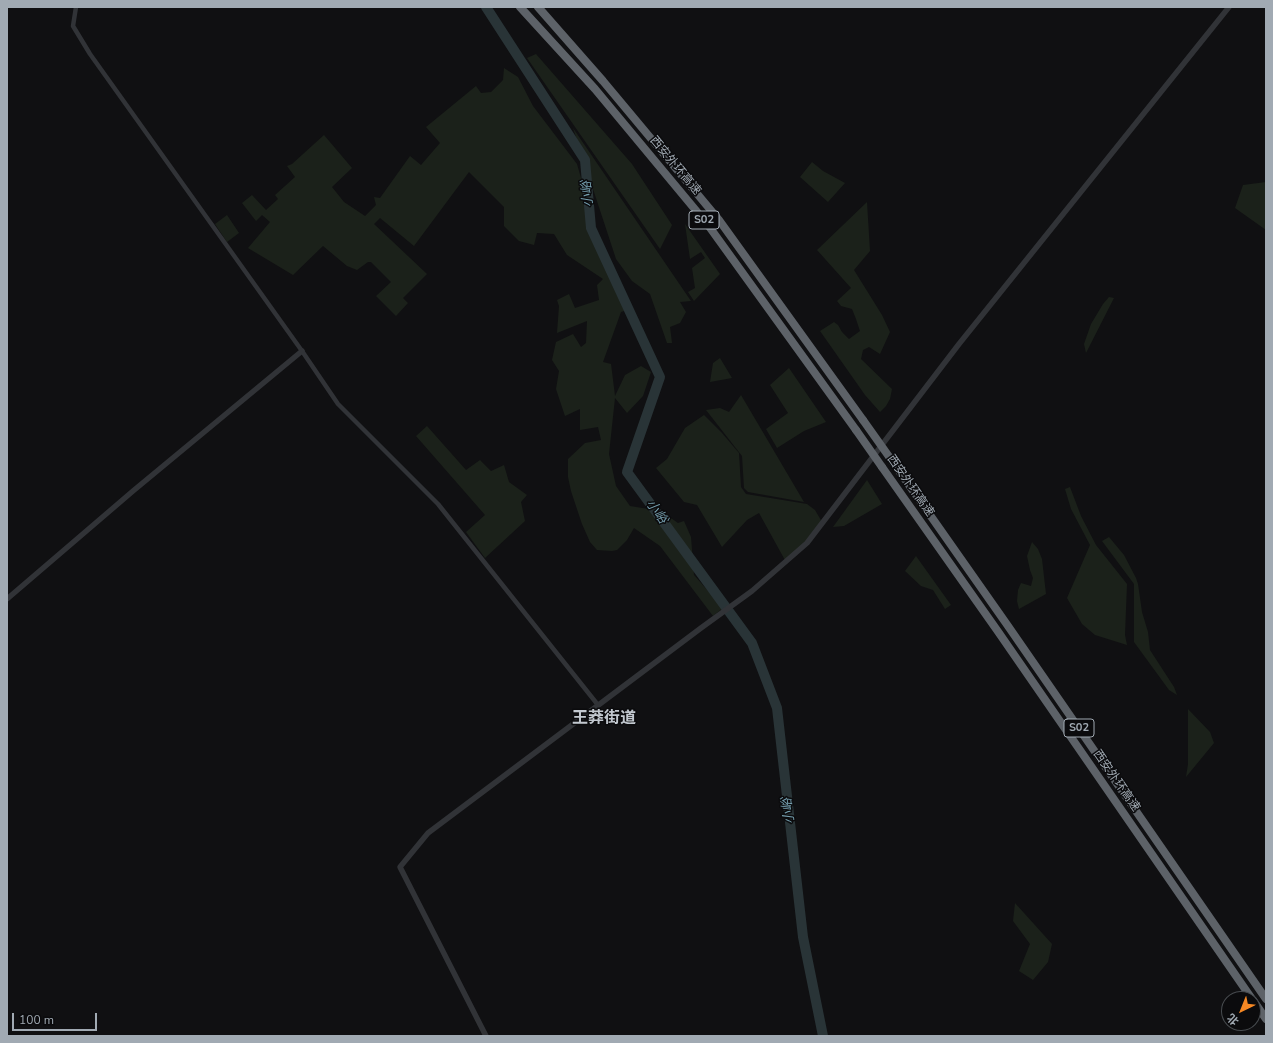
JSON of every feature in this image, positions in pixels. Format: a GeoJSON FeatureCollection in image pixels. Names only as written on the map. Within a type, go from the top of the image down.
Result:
{"type":"FeatureCollection","features":[{"type":"Feature","properties":{"kind":"highway","name":"西安外环高速"},"geometry":{"type":"LineString","coordinates":[[520,7],[595,89],[708,225],[1000,633],[1247,991]]}},
{"type":"Feature","properties":{"kind":"highway","name":"西安外环高速"},"geometry":{"type":"LineString","coordinates":[[538,7],[603,81],[719,220],[863,420],[1013,633],[1266,999]]}},
{"type":"Feature","properties":{"kind":"street"},"geometry":{"type":"LineString","coordinates":[[76,7],[73,26],[90,54],[302,351],[338,404],[438,504],[598,705]]}},
{"type":"Feature","properties":{"kind":"street"},"geometry":{"type":"LineString","coordinates":[[486,1036],[400,867],[428,833],[752,591],[807,543],[959,344],[1229,7]]}},
{"type":"Feature","properties":{"kind":"street"},"geometry":{"type":"LineString","coordinates":[[7,599],[133,491],[302,351]]}},
{"type":"Feature","properties":{"kind":"shaded area"},"geometry":{"type":"Polygon","coordinates":[[[536,54],[632,164],[672,225],[660,249],[527,58],[536,54]]]}},
{"type":"Feature","properties":{"kind":"shaded area"},"geometry":{"type":"Polygon","coordinates":[[[504,68],[518,77],[533,106],[577,164],[602,251],[624,297],[633,308],[621,312],[603,362],[611,364],[615,396],[625,375],[641,366],[651,372],[643,396],[627,413],[615,398],[609,454],[616,486],[630,506],[661,511],[678,523],[684,521],[691,537],[694,575],[723,608],[713,616],[660,546],[634,528],[627,540],[617,550],[597,550],[590,542],[582,524],[571,491],[568,477],[568,459],[585,443],[601,440],[598,427],[580,430],[580,409],[565,416],[556,389],[559,371],[552,360],[556,342],[573,334],[581,347],[586,343],[587,321],[557,333],[559,306],[557,300],[569,294],[575,308],[599,300],[597,285],[603,279],[567,255],[554,234],[537,233],[534,245],[519,241],[504,226],[504,207],[469,172],[414,246],[380,218],[374,224],[427,274],[403,298],[408,303],[396,316],[376,296],[391,282],[371,262],[368,262],[357,270],[347,266],[323,246],[293,275],[248,248],[270,222],[262,215],[256,221],[242,203],[252,195],[266,210],[278,199],[275,195],[295,177],[287,166],[292,164],[324,135],[352,168],[332,187],[344,202],[365,216],[376,205],[374,197],[380,198],[410,156],[421,165],[440,143],[426,127],[476,86],[481,93],[491,92],[503,80],[504,68]]]}},
{"type":"Feature","properties":{"kind":"shaded area"},"geometry":{"type":"Polygon","coordinates":[[[573,128],[691,301],[680,302],[686,312],[680,323],[670,327],[672,343],[667,343],[650,294],[632,281],[616,259],[573,128]]]}},
{"type":"Feature","properties":{"kind":"shaded area"},"geometry":{"type":"Polygon","coordinates":[[[812,162],[823,171],[845,183],[828,202],[800,177],[812,162]]]}},
{"type":"Feature","properties":{"kind":"shaded area"},"geometry":{"type":"Polygon","coordinates":[[[1266,182],[1266,230],[1235,208],[1243,185],[1266,182]]]}},
{"type":"Feature","properties":{"kind":"shaded area"},"geometry":{"type":"Polygon","coordinates":[[[867,202],[870,251],[854,270],[882,315],[890,332],[880,354],[869,347],[863,350],[861,359],[892,389],[890,399],[880,412],[865,395],[820,331],[834,322],[849,339],[860,331],[852,309],[841,306],[837,301],[851,288],[817,250],[867,202]]]}},
{"type":"Feature","properties":{"kind":"shaded area"},"geometry":{"type":"Polygon","coordinates":[[[227,215],[239,233],[227,242],[215,224],[227,215]]]}},
{"type":"Feature","properties":{"kind":"shaded area"},"geometry":{"type":"Polygon","coordinates":[[[685,224],[720,274],[694,301],[688,292],[695,288],[692,268],[705,258],[701,252],[690,259],[685,224]]]}},
{"type":"Feature","properties":{"kind":"shaded area"},"geometry":{"type":"Polygon","coordinates":[[[1109,297],[1114,298],[1086,353],[1084,344],[1091,324],[1109,297]]]}},
{"type":"Feature","properties":{"kind":"shaded area"},"geometry":{"type":"Polygon","coordinates":[[[720,358],[732,378],[710,382],[713,363],[720,358]]]}},
{"type":"Feature","properties":{"kind":"shaded area"},"geometry":{"type":"Polygon","coordinates":[[[789,368],[826,422],[804,431],[777,448],[766,429],[788,413],[770,385],[789,368]]]}},
{"type":"Feature","properties":{"kind":"shaded area"},"geometry":{"type":"Polygon","coordinates":[[[741,395],[804,502],[748,492],[744,488],[742,456],[706,410],[720,408],[729,412],[741,395]]]}},
{"type":"Feature","properties":{"kind":"shaded area"},"geometry":{"type":"Polygon","coordinates":[[[704,415],[739,453],[741,487],[746,494],[807,504],[815,510],[822,522],[804,547],[786,562],[759,513],[747,520],[722,547],[697,505],[684,502],[656,468],[667,459],[685,428],[704,415]]]}},
{"type":"Feature","properties":{"kind":"shaded area"},"geometry":{"type":"Polygon","coordinates":[[[427,426],[466,470],[480,460],[491,471],[504,465],[509,482],[527,495],[521,502],[525,521],[485,558],[466,532],[485,515],[416,436],[427,426]]]}},
{"type":"Feature","properties":{"kind":"shaded area"},"geometry":{"type":"Polygon","coordinates":[[[867,480],[882,504],[844,526],[833,527],[867,480]]]}},
{"type":"Feature","properties":{"kind":"shaded area"},"geometry":{"type":"Polygon","coordinates":[[[1070,487],[1081,516],[1096,545],[1127,584],[1125,635],[1127,645],[1095,635],[1082,624],[1067,598],[1090,545],[1071,509],[1065,489],[1070,487]]]}},
{"type":"Feature","properties":{"kind":"shaded area"},"geometry":{"type":"Polygon","coordinates":[[[1109,537],[1124,555],[1136,578],[1142,612],[1148,632],[1150,650],[1174,687],[1177,695],[1169,690],[1134,642],[1134,584],[1102,541],[1109,537]]]}},
{"type":"Feature","properties":{"kind":"shaded area"},"geometry":{"type":"Polygon","coordinates":[[[1032,542],[1038,549],[1042,559],[1046,594],[1019,609],[1017,601],[1018,590],[1021,583],[1031,586],[1033,578],[1027,556],[1032,542]]]}},
{"type":"Feature","properties":{"kind":"shaded area"},"geometry":{"type":"Polygon","coordinates":[[[916,556],[951,605],[945,609],[933,590],[921,586],[905,571],[916,556]]]}},
{"type":"Feature","properties":{"kind":"shaded area"},"geometry":{"type":"Polygon","coordinates":[[[1188,709],[1210,732],[1214,743],[1186,777],[1188,764],[1188,709]]]}},
{"type":"Feature","properties":{"kind":"shaded area"},"geometry":{"type":"Polygon","coordinates":[[[1015,903],[1052,944],[1048,962],[1033,980],[1019,971],[1030,944],[1013,921],[1015,903]]]}},
{"type":"Feature","properties":{"kind":"waterway","name":"小峪"},"geometry":{"type":"LineString","coordinates":[[486,7],[585,160],[591,228],[660,377],[627,472],[752,643],[777,708],[803,937],[823,1036]]}},
{"type":"Feature","properties":{"kind":"district","name":"王莽街道"},"geometry":{"type":"Point","coordinates":[604,719]}}]}
